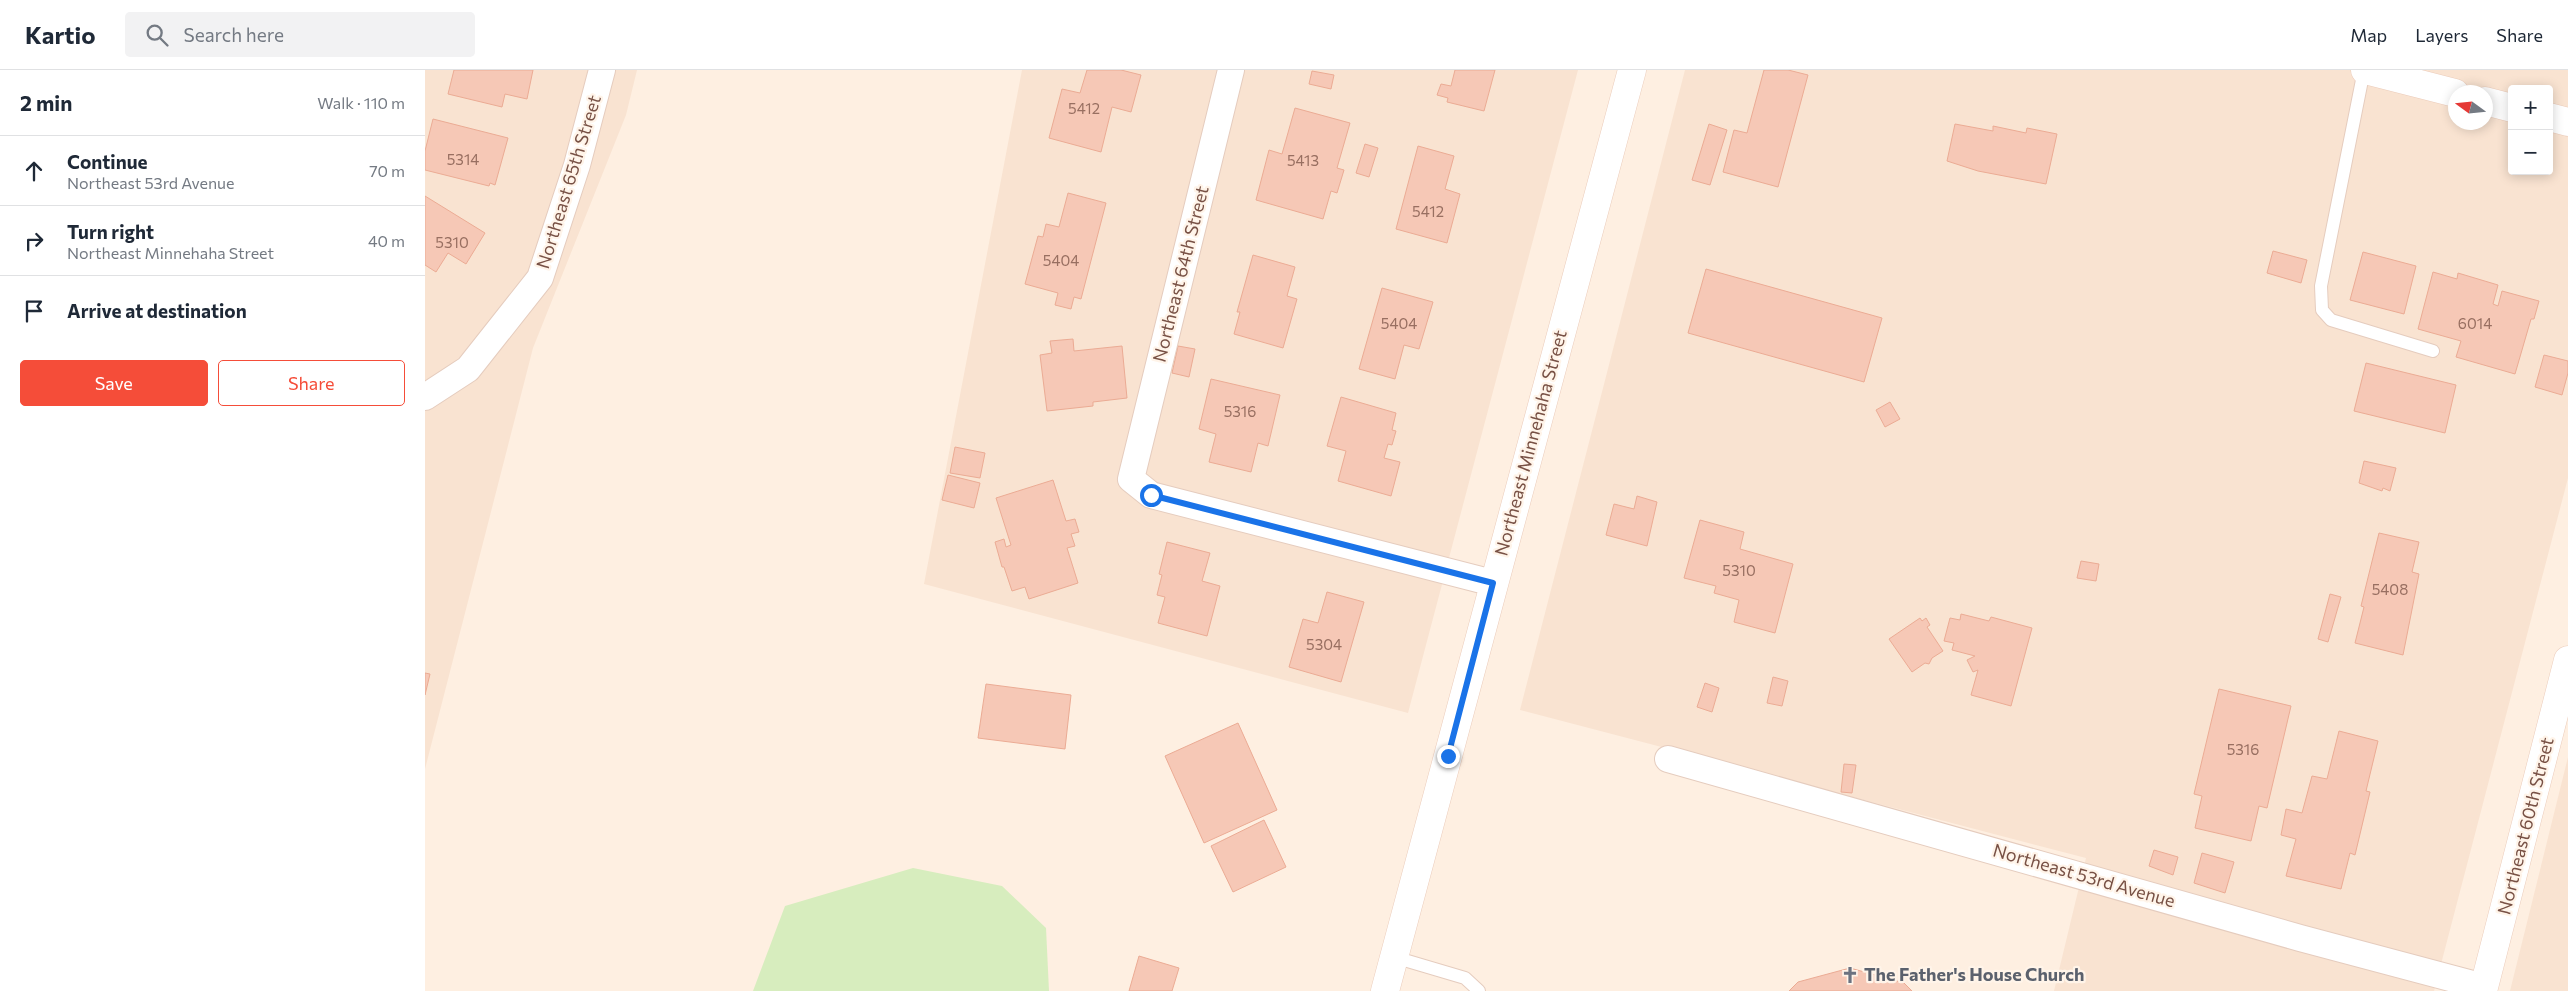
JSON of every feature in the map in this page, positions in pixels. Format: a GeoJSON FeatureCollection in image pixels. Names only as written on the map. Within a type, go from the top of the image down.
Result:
{"type":"FeatureCollection","features":[{"type":"Feature","properties":{"kind":"main road","name":"Northeast Minnehaha Street"},"geometry":{"type":"LineString","coordinates":[[1385,991],[1632,70]]}},
{"type":"Feature","properties":{"kind":"main road"},"geometry":{"type":"LineString","coordinates":[[2364,70],[2448,91]]}},
{"type":"Feature","properties":{"kind":"main road"},"geometry":{"type":"LineString","coordinates":[[2493,103],[2508,107]]}},
{"type":"Feature","properties":{"kind":"main road"},"geometry":{"type":"LineString","coordinates":[[2553,118],[2568,122]]}},
{"type":"Feature","properties":{"kind":"main road","name":"Northeast 60th Street"},"geometry":{"type":"LineString","coordinates":[[2489,990],[2568,660]]}},
{"type":"Feature","properties":{"kind":"street","name":"Northeast 65th Street"},"geometry":{"type":"LineString","coordinates":[[425,397],[468,369],[540,278],[577,165],[602,70]]}},
{"type":"Feature","properties":{"kind":"street","name":"Northeast 64th Street"},"geometry":{"type":"LineString","coordinates":[[1231,70],[1131,479],[1151,495],[1493,583]]}},
{"type":"Feature","properties":{"kind":"street","name":"Northeast 53rd Avenue"},"geometry":{"type":"LineString","coordinates":[[1668,759],[2291,936],[2489,990]]}},
{"type":"Feature","properties":{"kind":"lane"},"geometry":{"type":"LineString","coordinates":[[2364,70],[2321,286],[2321,310],[2331,320],[2433,351]]}},
{"type":"Feature","properties":{"kind":"lane"},"geometry":{"type":"LineString","coordinates":[[1394,957],[1465,978],[1479,991]]}},
{"type":"Feature","properties":{"kind":"shaded area"},"geometry":{"type":"Polygon","coordinates":[[[425,70],[637,70],[626,115],[533,348],[425,769],[425,70]]]}},
{"type":"Feature","properties":{"kind":"shaded area"},"geometry":{"type":"Polygon","coordinates":[[[1022,70],[1578,70],[1408,713],[924,584],[1022,70]]]}},
{"type":"Feature","properties":{"kind":"shaded area"},"geometry":{"type":"Polygon","coordinates":[[[1685,70],[2568,70],[2568,478],[2434,991],[2054,991],[2086,858],[1520,710],[1685,70]]]}},
{"type":"Feature","properties":{"kind":"shaded area"},"geometry":{"type":"Polygon","coordinates":[[[2568,757],[2568,991],[2510,991],[2568,757]]]}},
{"type":"Feature","properties":{"kind":"green space"},"geometry":{"type":"Polygon","coordinates":[[[913,868],[1002,886],[1046,928],[1049,991],[753,991],[785,906],[913,868]]]}},
{"type":"Feature","properties":{"kind":"building"},"geometry":{"type":"Polygon","coordinates":[[[454,70],[533,70],[527,99],[505,94],[502,107],[448,94],[454,70]]]}},
{"type":"Feature","properties":{"kind":"building"},"geometry":{"type":"Polygon","coordinates":[[[1087,70],[1121,70],[1141,75],[1131,112],[1112,107],[1101,152],[1049,138],[1062,89],[1080,93],[1087,70]]]}},
{"type":"Feature","properties":{"kind":"building"},"geometry":{"type":"Polygon","coordinates":[[[1455,70],[1495,70],[1484,111],[1447,102],[1448,98],[1437,95],[1441,84],[1451,86],[1455,70]]]}},
{"type":"Feature","properties":{"kind":"building"},"geometry":{"type":"Polygon","coordinates":[[[1764,70],[1788,70],[1808,75],[1778,187],[1723,172],[1734,130],[1747,133],[1764,70]]]}},
{"type":"Feature","properties":{"kind":"building"},"geometry":{"type":"Polygon","coordinates":[[[1312,71],[1334,75],[1331,89],[1309,84],[1312,71]]]}},
{"type":"Feature","properties":{"kind":"building"},"geometry":{"type":"Polygon","coordinates":[[[1295,108],[1350,123],[1337,168],[1344,170],[1337,193],[1331,191],[1323,219],[1256,200],[1269,150],[1282,154],[1295,108]]]}},
{"type":"Feature","properties":{"kind":"building"},"geometry":{"type":"Polygon","coordinates":[[[433,119],[508,138],[495,185],[490,183],[489,186],[425,170],[425,151],[433,119]]]}},
{"type":"Feature","properties":{"kind":"building"},"geometry":{"type":"Polygon","coordinates":[[[1709,124],[1727,130],[1710,185],[1692,180],[1709,124]]]}},
{"type":"Feature","properties":{"kind":"building"},"geometry":{"type":"Polygon","coordinates":[[[1955,124],[1993,131],[1993,126],[2026,133],[2027,128],[2057,134],[2046,184],[1978,171],[1947,161],[1955,124]]]}},
{"type":"Feature","properties":{"kind":"building"},"geometry":{"type":"Polygon","coordinates":[[[1365,144],[1378,148],[1369,177],[1356,173],[1365,144]]]}},
{"type":"Feature","properties":{"kind":"building"},"geometry":{"type":"Polygon","coordinates":[[[1418,146],[1454,156],[1445,189],[1460,194],[1447,243],[1396,229],[1418,146]]]}},
{"type":"Feature","properties":{"kind":"building"},"geometry":{"type":"Polygon","coordinates":[[[1068,193],[1106,203],[1081,299],[1074,297],[1071,309],[1055,305],[1058,293],[1025,284],[1038,236],[1043,237],[1046,224],[1059,227],[1068,193]]]}},
{"type":"Feature","properties":{"kind":"building"},"geometry":{"type":"Polygon","coordinates":[[[425,196],[485,233],[466,264],[448,253],[436,272],[425,265],[425,196]]]}},
{"type":"Feature","properties":{"kind":"building"},"geometry":{"type":"Polygon","coordinates":[[[2273,251],[2307,260],[2301,283],[2267,273],[2273,251]]]}},
{"type":"Feature","properties":{"kind":"building"},"geometry":{"type":"Polygon","coordinates":[[[2363,252],[2416,266],[2404,314],[2350,300],[2363,252]]]}},
{"type":"Feature","properties":{"kind":"building"},"geometry":{"type":"Polygon","coordinates":[[[1253,255],[1295,267],[1287,296],[1297,299],[1283,348],[1234,334],[1240,312],[1237,312],[1253,255]]]}},
{"type":"Feature","properties":{"kind":"building"},"geometry":{"type":"Polygon","coordinates":[[[1706,269],[1882,318],[1864,382],[1688,333],[1706,269]]]}},
{"type":"Feature","properties":{"kind":"building"},"geometry":{"type":"Polygon","coordinates":[[[2433,272],[2457,279],[2458,273],[2498,285],[2493,304],[2498,306],[2502,291],[2539,301],[2534,319],[2531,319],[2515,374],[2456,357],[2461,341],[2418,329],[2433,272]]]}},
{"type":"Feature","properties":{"kind":"building"},"geometry":{"type":"Polygon","coordinates":[[[1382,288],[1433,302],[1419,349],[1404,345],[1395,379],[1359,369],[1382,288]]]}},
{"type":"Feature","properties":{"kind":"building"},"geometry":{"type":"Polygon","coordinates":[[[1073,339],[1074,351],[1122,346],[1127,398],[1093,402],[1093,406],[1047,411],[1040,355],[1052,353],[1050,341],[1073,339]]]}},
{"type":"Feature","properties":{"kind":"building"},"geometry":{"type":"Polygon","coordinates":[[[1178,346],[1195,349],[1189,377],[1172,373],[1178,346]]]}},
{"type":"Feature","properties":{"kind":"building"},"geometry":{"type":"Polygon","coordinates":[[[2544,355],[2568,361],[2568,373],[2562,395],[2535,387],[2544,355]]]}},
{"type":"Feature","properties":{"kind":"building"},"geometry":{"type":"Polygon","coordinates":[[[2366,363],[2456,385],[2445,433],[2354,411],[2366,363]]]}},
{"type":"Feature","properties":{"kind":"building"},"geometry":{"type":"Polygon","coordinates":[[[1211,379],[1280,395],[1268,446],[1258,443],[1251,472],[1209,462],[1216,434],[1199,429],[1211,379]]]}},
{"type":"Feature","properties":{"kind":"building"},"geometry":{"type":"Polygon","coordinates":[[[1341,397],[1396,413],[1392,430],[1396,431],[1392,445],[1388,444],[1384,458],[1400,462],[1391,496],[1338,481],[1346,451],[1327,446],[1341,397]]]}},
{"type":"Feature","properties":{"kind":"building"},"geometry":{"type":"Polygon","coordinates":[[[1890,402],[1900,419],[1885,427],[1876,410],[1890,402]]]}},
{"type":"Feature","properties":{"kind":"building"},"geometry":{"type":"Polygon","coordinates":[[[955,447],[985,453],[980,478],[950,473],[955,447]]]}},
{"type":"Feature","properties":{"kind":"building"},"geometry":{"type":"Polygon","coordinates":[[[2364,461],[2396,468],[2390,491],[2383,488],[2382,491],[2359,483],[2364,461]]]}},
{"type":"Feature","properties":{"kind":"building"},"geometry":{"type":"Polygon","coordinates":[[[948,475],[980,483],[974,508],[942,500],[948,475]]]}},
{"type":"Feature","properties":{"kind":"building"},"geometry":{"type":"Polygon","coordinates":[[[1053,480],[1066,521],[1075,519],[1079,532],[1071,534],[1075,546],[1067,548],[1078,583],[1029,599],[1025,587],[1012,591],[1004,567],[1002,567],[995,542],[1004,539],[1006,547],[1011,545],[996,498],[1053,480]]]}},
{"type":"Feature","properties":{"kind":"building"},"geometry":{"type":"Polygon","coordinates":[[[1637,496],[1657,502],[1647,546],[1606,535],[1614,504],[1634,509],[1637,496]]]}},
{"type":"Feature","properties":{"kind":"building"},"geometry":{"type":"Polygon","coordinates":[[[1700,520],[1744,532],[1740,549],[1793,564],[1775,633],[1734,622],[1739,600],[1714,593],[1716,586],[1684,578],[1700,520]]]}},
{"type":"Feature","properties":{"kind":"building"},"geometry":{"type":"Polygon","coordinates":[[[2379,533],[2419,542],[2412,572],[2419,574],[2403,655],[2355,643],[2364,607],[2361,606],[2379,533]]]}},
{"type":"Feature","properties":{"kind":"building"},"geometry":{"type":"Polygon","coordinates":[[[1167,542],[1210,553],[1202,581],[1220,586],[1207,636],[1158,623],[1165,597],[1157,595],[1162,575],[1159,574],[1167,542]]]}},
{"type":"Feature","properties":{"kind":"building"},"geometry":{"type":"Polygon","coordinates":[[[2081,561],[2099,564],[2096,581],[2077,578],[2081,561]]]}},
{"type":"Feature","properties":{"kind":"building"},"geometry":{"type":"Polygon","coordinates":[[[1327,592],[1364,602],[1341,682],[1289,667],[1303,619],[1318,623],[1327,592]]]}},
{"type":"Feature","properties":{"kind":"building"},"geometry":{"type":"Polygon","coordinates":[[[2330,594],[2341,597],[2328,642],[2318,639],[2330,594]]]}},
{"type":"Feature","properties":{"kind":"building"},"geometry":{"type":"Polygon","coordinates":[[[1961,614],[1989,621],[1991,617],[2032,628],[2011,706],[1971,695],[1978,670],[1973,672],[1967,660],[1975,656],[1952,650],[1954,643],[1944,641],[1950,618],[1960,620],[1961,614]]]}},
{"type":"Feature","properties":{"kind":"building"},"geometry":{"type":"Polygon","coordinates":[[[1920,618],[1922,621],[1926,618],[1930,625],[1927,627],[1943,651],[1932,658],[1929,664],[1925,663],[1912,672],[1889,639],[1920,618]]]}},
{"type":"Feature","properties":{"kind":"building"},"geometry":{"type":"Polygon","coordinates":[[[425,673],[430,674],[425,695],[425,673]]]}},
{"type":"Feature","properties":{"kind":"building"},"geometry":{"type":"Polygon","coordinates":[[[1773,677],[1788,681],[1782,706],[1767,703],[1773,677]]]}},
{"type":"Feature","properties":{"kind":"building"},"geometry":{"type":"Polygon","coordinates":[[[1705,683],[1719,688],[1712,712],[1697,707],[1705,683]]]}},
{"type":"Feature","properties":{"kind":"building"},"geometry":{"type":"Polygon","coordinates":[[[986,684],[1071,695],[1065,749],[978,738],[986,684]]]}},
{"type":"Feature","properties":{"kind":"building"},"geometry":{"type":"Polygon","coordinates":[[[2219,689],[2291,706],[2267,808],[2259,806],[2251,841],[2195,828],[2202,796],[2194,794],[2219,689]]]}},
{"type":"Feature","properties":{"kind":"building"},"geometry":{"type":"Polygon","coordinates":[[[1238,723],[1277,810],[1204,843],[1165,756],[1238,723]]]}},
{"type":"Feature","properties":{"kind":"building"},"geometry":{"type":"Polygon","coordinates":[[[2339,731],[2378,741],[2366,791],[2370,792],[2355,855],[2350,853],[2341,889],[2286,876],[2296,839],[2281,835],[2286,809],[2302,813],[2312,776],[2327,779],[2339,731]]]}},
{"type":"Feature","properties":{"kind":"building"},"geometry":{"type":"Polygon","coordinates":[[[1844,764],[1856,765],[1852,793],[1841,792],[1844,764]]]}},
{"type":"Feature","properties":{"kind":"building"},"geometry":{"type":"Polygon","coordinates":[[[1264,820],[1286,867],[1233,892],[1211,846],[1264,820]]]}},
{"type":"Feature","properties":{"kind":"building"},"geometry":{"type":"Polygon","coordinates":[[[2154,850],[2178,857],[2173,875],[2149,866],[2154,850]]]}},
{"type":"Feature","properties":{"kind":"building"},"geometry":{"type":"Polygon","coordinates":[[[2202,853],[2234,862],[2225,893],[2194,883],[2202,853]]]}},
{"type":"Feature","properties":{"kind":"building"},"geometry":{"type":"Polygon","coordinates":[[[1139,956],[1179,968],[1172,991],[1129,991],[1139,956]]]}},
{"type":"Feature","properties":{"kind":"building","name":"The Father's House Church"},"geometry":{"type":"Polygon","coordinates":[[[1850,968],[1904,983],[1912,991],[1789,991],[1798,982],[1850,968]]]}},
{"type":"Feature","properties":{"kind":"place","name":"The Father's House Church"},"geometry":{"type":"Point","coordinates":[1850,975]}},
{"type":"Feature","properties":{"kind":"route"},"geometry":{"type":"LineString","coordinates":[[1151,495],[1493,583],[1448,756]]}}]}
